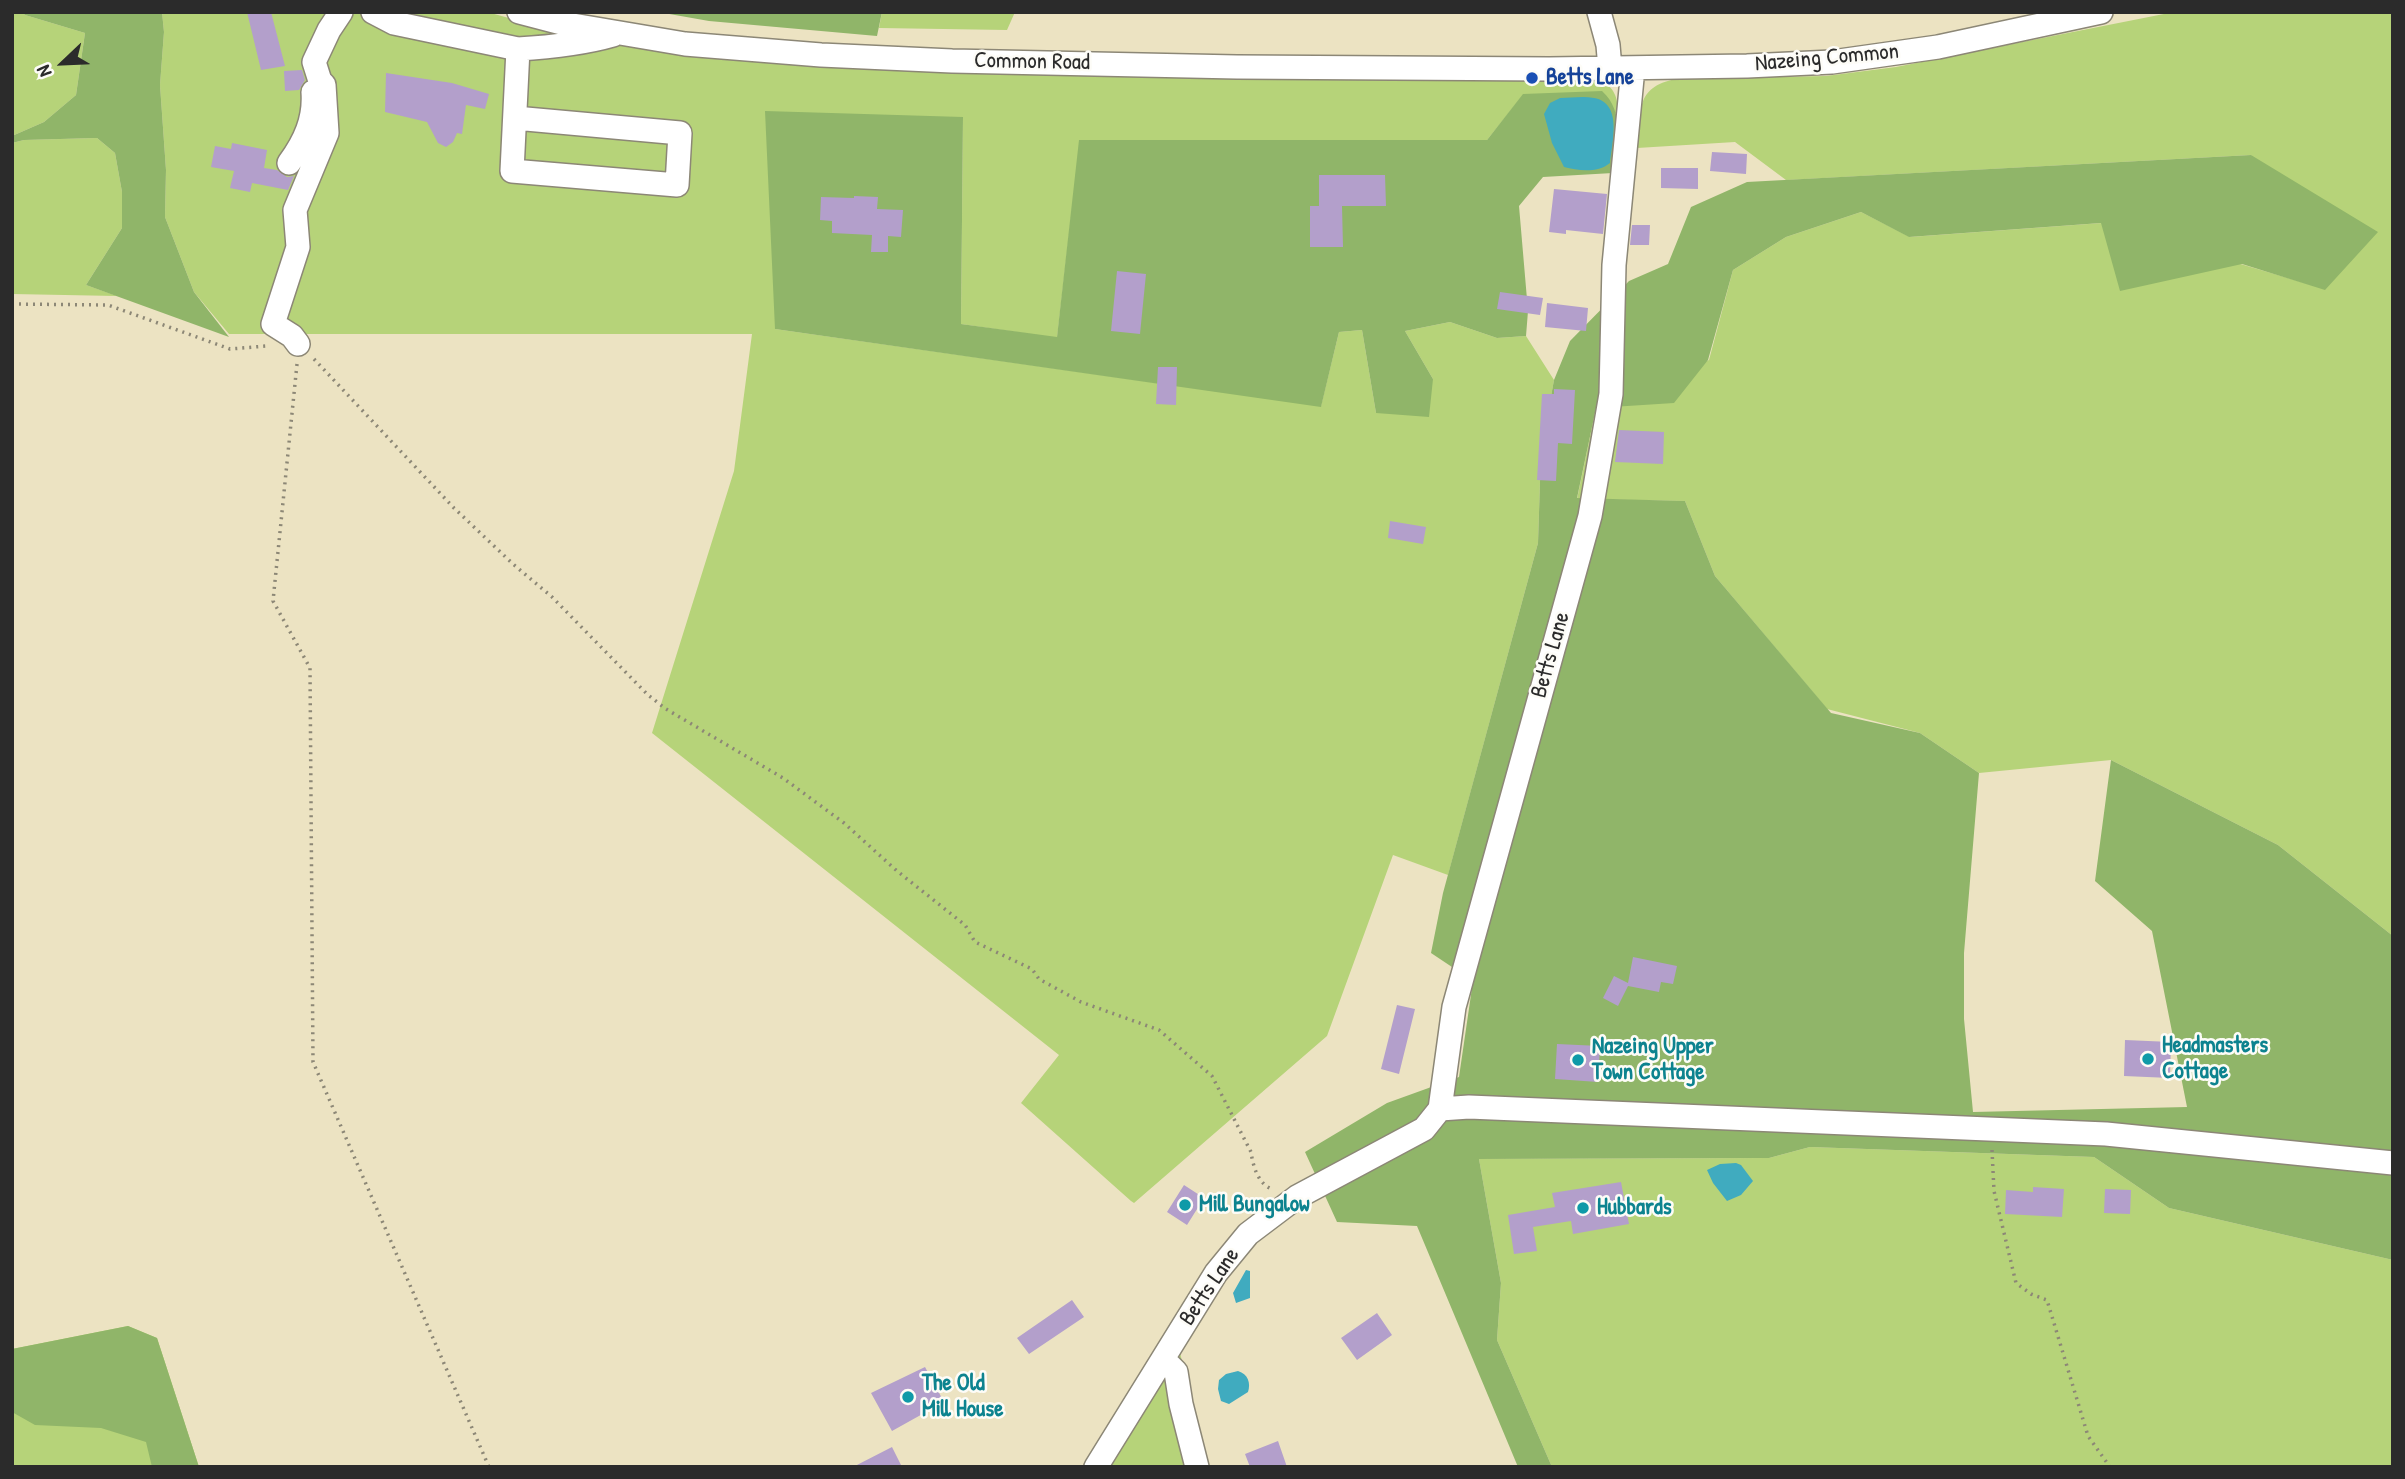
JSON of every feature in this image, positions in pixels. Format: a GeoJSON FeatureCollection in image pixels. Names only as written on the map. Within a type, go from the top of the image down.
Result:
{"type":"FeatureCollection","features":[{"type":"Feature","properties":{"kind":"street"},"geometry":{"type":"LineString","coordinates":[[289,163],[308,132],[314,104],[314,64],[341,12]]}},
{"type":"Feature","properties":{"kind":"street"},"geometry":{"type":"LineString","coordinates":[[373,12],[394,23],[518,48],[577,44],[620,33]]}},
{"type":"Feature","properties":{"kind":"street","name":"Common Road"},"geometry":{"type":"LineString","coordinates":[[519,12],[561,23],[620,33],[712,46],[821,55],[952,61],[1237,67],[1549,69]]}},
{"type":"Feature","properties":{"kind":"street"},"geometry":{"type":"LineString","coordinates":[[1599,12],[1608,45],[1610,69]]}},
{"type":"Feature","properties":{"kind":"street","name":"Nazeing Common"},"geometry":{"type":"LineString","coordinates":[[1549,69],[1832,62],[1938,47],[2101,12]]}},
{"type":"Feature","properties":{"kind":"street"},"geometry":{"type":"LineString","coordinates":[[515,118],[680,133],[677,185],[512,171],[518,48]]}},
{"type":"Feature","properties":{"kind":"street"},"geometry":{"type":"LineString","coordinates":[[298,344],[292,336],[273,324],[298,247],[295,210],[327,133],[324,85],[314,64]]}},
{"type":"Feature","properties":{"kind":"street","name":"Betts Lane"},"geometry":{"type":"LineString","coordinates":[[1096,1467],[1231,1252],[1248,1234],[1297,1197],[1424,1129],[1440,1109],[1454,1007],[1590,516],[1611,394],[1614,265],[1633,68]]}},
{"type":"Feature","properties":{"kind":"street"},"geometry":{"type":"LineString","coordinates":[[1440,1109],[1469,1107],[1986,1128],[2106,1135],[2393,1163]]}},
{"type":"Feature","properties":{"kind":"street"},"geometry":{"type":"LineString","coordinates":[[1163,1359],[1176,1372],[1196,1467]]}},
{"type":"Feature","properties":{"kind":"path"},"geometry":{"type":"LineString","coordinates":[[12,304],[108,305],[230,349],[298,344],[352,398],[454,509],[552,597],[649,695],[666,709],[783,778],[844,823],[897,872],[965,925],[975,942],[1032,969],[1039,979],[1081,1002],[1160,1030],[1212,1076],[1251,1152],[1253,1165],[1261,1181],[1267,1188],[1297,1197]]}},
{"type":"Feature","properties":{"kind":"path"},"geometry":{"type":"LineString","coordinates":[[298,344],[273,601],[310,668],[313,1062],[489,1467]]}},
{"type":"Feature","properties":{"kind":"path"},"geometry":{"type":"LineString","coordinates":[[1986,1128],[1993,1150],[1994,1191],[2016,1283],[2031,1294],[2047,1300],[2088,1436],[2110,1467]]}},
{"type":"Feature","properties":{"kind":"green space"},"geometry":{"type":"Polygon","coordinates":[[[12,12],[22,12],[85,33],[76,95],[44,122],[12,136],[12,12]]]}},
{"type":"Feature","properties":{"kind":"green space"},"geometry":{"type":"Polygon","coordinates":[[[22,12],[162,12],[164,32],[160,85],[166,170],[165,217],[194,292],[229,337],[86,285],[122,228],[122,192],[115,153],[97,138],[24,140],[12,143],[12,136],[44,122],[76,95],[85,33],[22,12]]]}},
{"type":"Feature","properties":{"kind":"green space"},"geometry":{"type":"Polygon","coordinates":[[[162,12],[487,12],[527,23],[737,58],[834,67],[1053,74],[1599,80],[1609,86],[1616,98],[1618,114],[1524,94],[1487,140],[1080,140],[1057,338],[961,324],[963,117],[775,329],[1321,406],[1339,332],[1362,330],[1376,413],[1433,379],[1405,331],[1450,322],[1497,338],[1526,336],[1554,380],[1541,451],[1538,543],[1448,875],[1393,855],[1327,1036],[1134,1203],[1131,1201],[1021,1103],[1059,1055],[652,733],[734,471],[752,334],[229,334],[194,292],[165,217],[166,170],[160,85],[164,32],[162,12]]]}},
{"type":"Feature","properties":{"kind":"green space"},"geometry":{"type":"Polygon","coordinates":[[[658,12],[882,12],[877,36],[709,21],[658,12]]]}},
{"type":"Feature","properties":{"kind":"green space"},"geometry":{"type":"Polygon","coordinates":[[[882,12],[1015,12],[1007,30],[879,28],[882,12]]]}},
{"type":"Feature","properties":{"kind":"green space"},"geometry":{"type":"Polygon","coordinates":[[[2174,12],[2393,12],[2393,936],[2278,845],[2111,760],[1979,773],[1920,733],[1827,709],[1715,576],[1685,501],[1577,499],[1596,408],[1709,360],[1733,270],[1786,237],[1861,212],[1910,237],[2102,223],[2325,289],[2251,155],[1786,180],[1735,142],[1637,148],[1640,113],[1646,95],[1662,83],[1676,79],[1826,76],[1896,67],[2174,12]]]}},
{"type":"Feature","properties":{"kind":"green space"},"geometry":{"type":"Polygon","coordinates":[[[1602,91],[1617,119],[1613,173],[1543,177],[1519,206],[1528,311],[1526,336],[1497,338],[1450,322],[1405,331],[1433,379],[1429,417],[1376,413],[1362,330],[1339,332],[1321,407],[775,329],[765,111],[963,117],[961,324],[1057,337],[1079,140],[1487,140],[1523,94],[1602,91]]]}},
{"type":"Feature","properties":{"kind":"green space"},"geometry":{"type":"Polygon","coordinates":[[[97,138],[115,153],[122,192],[122,228],[86,285],[117,296],[12,294],[12,143],[24,140],[97,138]]]}},
{"type":"Feature","properties":{"kind":"green space"},"geometry":{"type":"Polygon","coordinates":[[[2251,155],[2378,232],[2325,290],[2242,264],[2120,291],[2101,223],[1909,237],[1861,212],[1786,237],[1733,270],[1708,360],[1674,403],[1596,408],[1577,498],[1685,501],[1715,576],[1831,713],[1920,733],[1979,773],[1964,953],[1964,1019],[1973,1112],[2187,1107],[2152,931],[2095,881],[2111,760],[2278,845],[2393,936],[2393,1260],[2169,1208],[2094,1157],[1810,1147],[1769,1158],[1479,1159],[1501,1283],[1497,1340],[1552,1467],[1518,1467],[1417,1226],[1337,1222],[1305,1152],[1387,1103],[1459,1077],[1473,981],[1431,953],[1443,893],[1538,543],[1541,451],[1554,380],[1570,341],[1629,281],[1668,264],[1691,207],[1747,182],[2251,155]]]}},
{"type":"Feature","properties":{"kind":"green space"},"geometry":{"type":"Polygon","coordinates":[[[1810,1147],[2094,1157],[2169,1208],[2393,1260],[2393,1467],[1552,1467],[1497,1340],[1501,1283],[1479,1159],[1769,1158],[1810,1147]]]}},
{"type":"Feature","properties":{"kind":"green space"},"geometry":{"type":"Polygon","coordinates":[[[128,1326],[157,1338],[199,1467],[12,1467],[12,1349],[128,1326]]]}},
{"type":"Feature","properties":{"kind":"green space"},"geometry":{"type":"Polygon","coordinates":[[[128,1326],[157,1338],[199,1467],[152,1467],[146,1442],[101,1428],[35,1425],[12,1412],[12,1349],[128,1326]]]}},
{"type":"Feature","properties":{"kind":"green space"},"geometry":{"type":"Polygon","coordinates":[[[1177,1340],[1207,1467],[1096,1467],[1177,1340]]]}},
{"type":"Feature","properties":{"kind":"water"},"geometry":{"type":"Polygon","coordinates":[[[1560,98],[1594,98],[1609,107],[1614,125],[1610,163],[1588,170],[1564,167],[1552,143],[1544,114],[1550,103],[1560,98]]]}},
{"type":"Feature","properties":{"kind":"water"},"geometry":{"type":"Polygon","coordinates":[[[1720,1164],[1741,1165],[1753,1181],[1741,1195],[1727,1201],[1707,1170],[1720,1164]]]}},
{"type":"Feature","properties":{"kind":"water"},"geometry":{"type":"Polygon","coordinates":[[[1246,1270],[1250,1271],[1250,1298],[1236,1303],[1233,1293],[1246,1270]]]}},
{"type":"Feature","properties":{"kind":"water"},"geometry":{"type":"Polygon","coordinates":[[[1238,1371],[1248,1379],[1248,1392],[1229,1404],[1221,1401],[1219,1380],[1226,1374],[1238,1371]]]}},
{"type":"Feature","properties":{"kind":"building"},"geometry":{"type":"Polygon","coordinates":[[[247,12],[271,12],[285,66],[261,70],[247,12]]]}},
{"type":"Feature","properties":{"kind":"building"},"geometry":{"type":"Polygon","coordinates":[[[302,70],[305,80],[299,90],[285,91],[284,71],[302,70]]]}},
{"type":"Feature","properties":{"kind":"building"},"geometry":{"type":"Polygon","coordinates":[[[386,73],[452,83],[489,94],[485,109],[466,105],[462,134],[457,133],[453,142],[446,147],[438,143],[427,122],[385,112],[386,73]]]}},
{"type":"Feature","properties":{"kind":"building"},"geometry":{"type":"Polygon","coordinates":[[[232,143],[267,150],[264,168],[277,170],[287,177],[294,176],[288,190],[252,183],[250,192],[230,188],[234,171],[211,167],[215,146],[231,149],[232,143]]]}},
{"type":"Feature","properties":{"kind":"building"},"geometry":{"type":"Polygon","coordinates":[[[1712,152],[1747,154],[1746,174],[1710,171],[1712,152]]]}},
{"type":"Feature","properties":{"kind":"building"},"geometry":{"type":"Polygon","coordinates":[[[1661,168],[1698,168],[1698,189],[1661,188],[1661,168]]]}},
{"type":"Feature","properties":{"kind":"building"},"geometry":{"type":"Polygon","coordinates":[[[1319,175],[1385,175],[1386,206],[1342,206],[1343,247],[1310,247],[1310,206],[1319,206],[1319,175]]]}},
{"type":"Feature","properties":{"kind":"building"},"geometry":{"type":"Polygon","coordinates":[[[1554,189],[1607,194],[1603,234],[1566,230],[1566,234],[1549,232],[1554,189]]]}},
{"type":"Feature","properties":{"kind":"building"},"geometry":{"type":"Polygon","coordinates":[[[821,197],[878,197],[877,209],[903,210],[901,237],[888,236],[888,252],[871,252],[872,235],[832,233],[832,221],[820,220],[821,197]]]}},
{"type":"Feature","properties":{"kind":"building"},"geometry":{"type":"Polygon","coordinates":[[[1632,225],[1650,225],[1649,245],[1630,245],[1632,225]]]}},
{"type":"Feature","properties":{"kind":"building"},"geometry":{"type":"Polygon","coordinates":[[[1117,271],[1146,274],[1140,334],[1111,331],[1117,271]]]}},
{"type":"Feature","properties":{"kind":"building"},"geometry":{"type":"Polygon","coordinates":[[[1500,292],[1543,298],[1540,315],[1497,309],[1500,292]]]}},
{"type":"Feature","properties":{"kind":"building"},"geometry":{"type":"Polygon","coordinates":[[[1547,303],[1588,308],[1586,331],[1545,327],[1547,303]]]}},
{"type":"Feature","properties":{"kind":"building"},"geometry":{"type":"Polygon","coordinates":[[[1158,367],[1177,367],[1176,405],[1156,404],[1158,367]]]}},
{"type":"Feature","properties":{"kind":"building"},"geometry":{"type":"Polygon","coordinates":[[[1554,389],[1575,390],[1572,444],[1558,443],[1556,481],[1537,480],[1542,394],[1554,394],[1554,389]]]}},
{"type":"Feature","properties":{"kind":"building"},"geometry":{"type":"Polygon","coordinates":[[[1619,430],[1664,432],[1663,464],[1615,462],[1619,430]]]}},
{"type":"Feature","properties":{"kind":"building"},"geometry":{"type":"Polygon","coordinates":[[[1390,521],[1426,527],[1423,544],[1388,538],[1390,521]]]}},
{"type":"Feature","properties":{"kind":"building"},"geometry":{"type":"Polygon","coordinates":[[[1633,957],[1677,966],[1673,984],[1661,982],[1659,992],[1628,986],[1618,1006],[1603,998],[1614,976],[1628,983],[1633,957]]]}},
{"type":"Feature","properties":{"kind":"building"},"geometry":{"type":"Polygon","coordinates":[[[1397,1005],[1415,1009],[1399,1074],[1381,1069],[1397,1005]]]}},
{"type":"Feature","properties":{"kind":"building","name":"Headmasters Cottage"},"geometry":{"type":"Polygon","coordinates":[[[2125,1040],[2171,1042],[2170,1078],[2124,1076],[2125,1040]]]}},
{"type":"Feature","properties":{"kind":"building","name":"Nazeing Upper Town Cottage"},"geometry":{"type":"Polygon","coordinates":[[[1557,1044],[1600,1046],[1598,1082],[1555,1079],[1557,1044]]]}},
{"type":"Feature","properties":{"kind":"building"},"geometry":{"type":"Polygon","coordinates":[[[1621,1182],[1629,1224],[1573,1234],[1571,1221],[1533,1227],[1537,1251],[1514,1254],[1508,1215],[1555,1207],[1552,1193],[1621,1182]]]}},
{"type":"Feature","properties":{"kind":"building","name":"Mill Bungalow"},"geometry":{"type":"Polygon","coordinates":[[[1184,1185],[1204,1198],[1187,1225],[1167,1212],[1184,1185]]]}},
{"type":"Feature","properties":{"kind":"building"},"geometry":{"type":"Polygon","coordinates":[[[2033,1187],[2064,1189],[2062,1217],[2005,1214],[2006,1190],[2033,1192],[2033,1187]]]}},
{"type":"Feature","properties":{"kind":"building"},"geometry":{"type":"Polygon","coordinates":[[[2105,1189],[2131,1190],[2130,1214],[2104,1213],[2105,1189]]]}},
{"type":"Feature","properties":{"kind":"building"},"geometry":{"type":"Polygon","coordinates":[[[1072,1300],[1084,1317],[1029,1354],[1017,1338],[1072,1300]]]}},
{"type":"Feature","properties":{"kind":"building"},"geometry":{"type":"Polygon","coordinates":[[[1377,1313],[1392,1335],[1357,1360],[1341,1338],[1377,1313]]]}},
{"type":"Feature","properties":{"kind":"building","name":"The Old Mill House"},"geometry":{"type":"Polygon","coordinates":[[[925,1367],[944,1402],[892,1431],[871,1393],[925,1367]]]}},
{"type":"Feature","properties":{"kind":"building"},"geometry":{"type":"Polygon","coordinates":[[[1278,1441],[1287,1467],[1250,1467],[1245,1454],[1278,1441]]]}},
{"type":"Feature","properties":{"kind":"building"},"geometry":{"type":"Polygon","coordinates":[[[892,1447],[902,1467],[853,1467],[892,1447]]]}},
{"type":"Feature","properties":{"kind":"place","name":"Betts Lane"},"geometry":{"type":"Point","coordinates":[1532,78]}},
{"type":"Feature","properties":{"kind":"place","name":"Headmasters Cottage"},"geometry":{"type":"Point","coordinates":[2148,1059]}},
{"type":"Feature","properties":{"kind":"place","name":"Nazeing Upper Town Cottage"},"geometry":{"type":"Point","coordinates":[1578,1060]}},
{"type":"Feature","properties":{"kind":"place","name":"Mill Bungalow"},"geometry":{"type":"Point","coordinates":[1185,1205]}},
{"type":"Feature","properties":{"kind":"place","name":"Hubbards"},"geometry":{"type":"Point","coordinates":[1583,1208]}},
{"type":"Feature","properties":{"kind":"place","name":"The Old Mill House"},"geometry":{"type":"Point","coordinates":[908,1397]}}]}
